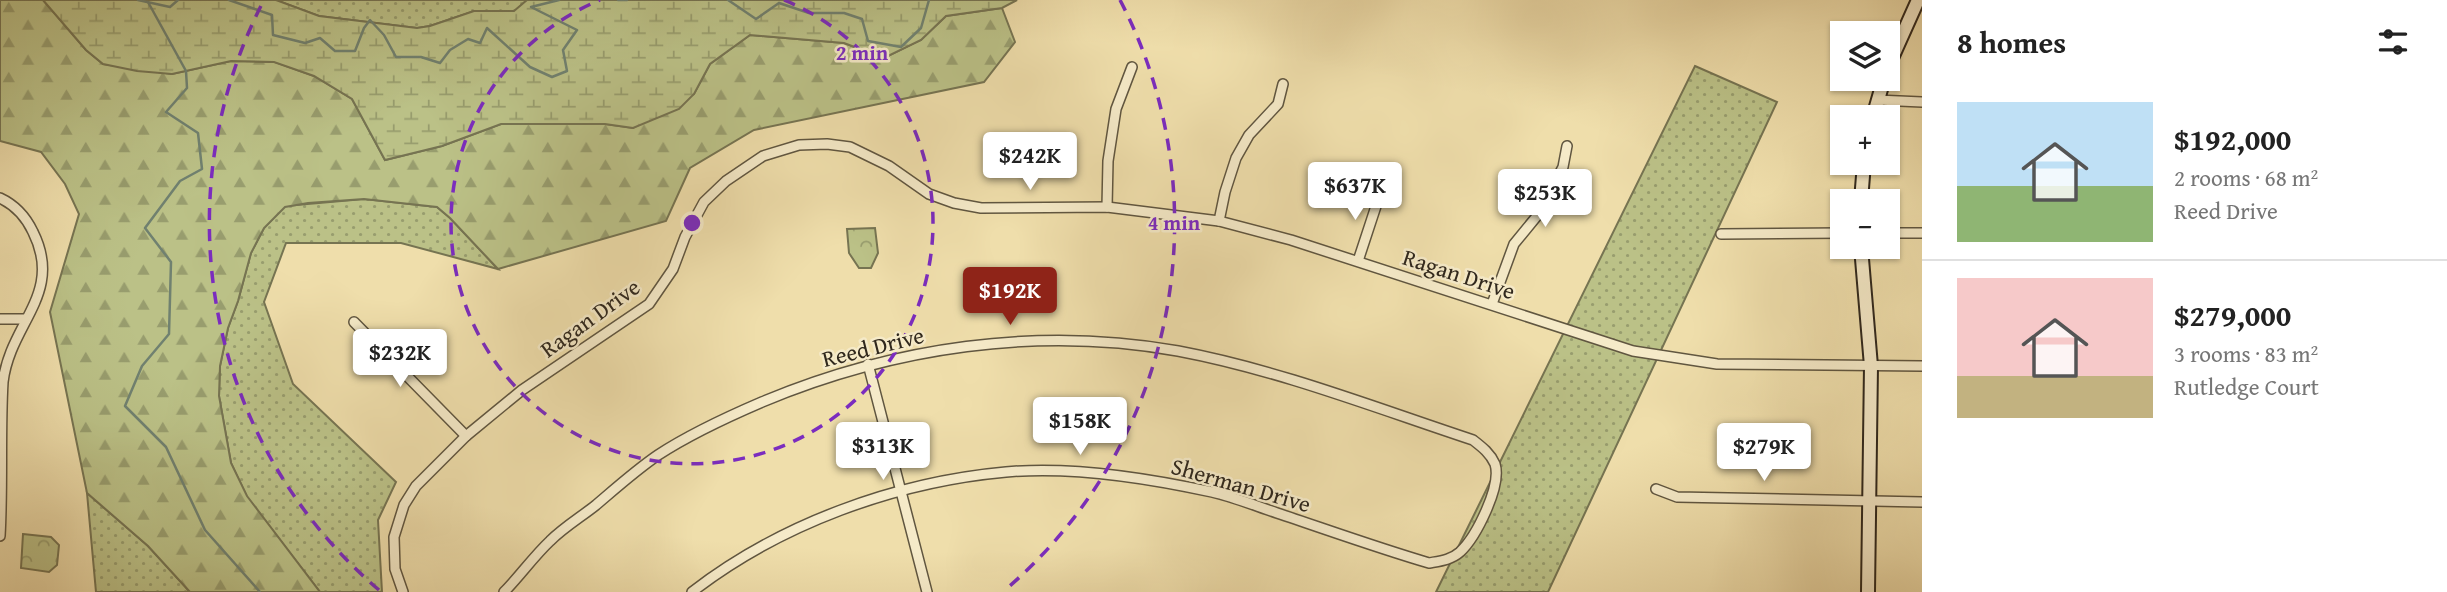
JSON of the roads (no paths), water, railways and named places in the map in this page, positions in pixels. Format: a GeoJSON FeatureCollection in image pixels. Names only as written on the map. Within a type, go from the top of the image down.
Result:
{"type":"FeatureCollection","features":[{"type":"Feature","properties":{"kind":"street"},"geometry":{"type":"LineString","coordinates":[[1900,41],[1918,0]]}},
{"type":"Feature","properties":{"kind":"street"},"geometry":{"type":"LineString","coordinates":[[1107,207],[1108,161],[1116,109],[1132,67]]}},
{"type":"Feature","properties":{"kind":"street"},"geometry":{"type":"LineString","coordinates":[[1219,221],[1236,158],[1250,135],[1278,104],[1283,84]]}},
{"type":"Feature","properties":{"kind":"street"},"geometry":{"type":"LineString","coordinates":[[1876,105],[1880,91]]}},
{"type":"Feature","properties":{"kind":"street"},"geometry":{"type":"LineString","coordinates":[[1877,100],[1922,102]]}},
{"type":"Feature","properties":{"kind":"street","name":"Ragan Drive"},"geometry":{"type":"LineString","coordinates":[[403,592],[395,569],[394,537],[404,505],[416,486],[466,436],[536,380],[649,304],[673,269],[692,222],[704,202],[736,172],[763,156],[799,145],[839,145],[864,152],[929,194],[954,203],[981,208],[1107,207],[1219,221],[1358,261],[1633,351],[1676,360],[1717,364],[1922,366]]}},
{"type":"Feature","properties":{"kind":"street"},"geometry":{"type":"LineString","coordinates":[[1492,304],[1514,244],[1537,216],[1563,167],[1567,146]]}},
{"type":"Feature","properties":{"kind":"street"},"geometry":{"type":"LineString","coordinates":[[1358,261],[1380,194]]}},
{"type":"Feature","properties":{"kind":"street"},"geometry":{"type":"LineString","coordinates":[[0,536],[5,368],[17,335],[42,288],[42,254],[30,225],[4,200]]}},
{"type":"Feature","properties":{"kind":"street"},"geometry":{"type":"LineString","coordinates":[[1721,234],[1830,233]]}},
{"type":"Feature","properties":{"kind":"street"},"geometry":{"type":"LineString","coordinates":[[1900,233],[1922,233]]}},
{"type":"Feature","properties":{"kind":"street"},"geometry":{"type":"LineString","coordinates":[[1862,259],[1871,366],[1868,592]]}},
{"type":"Feature","properties":{"kind":"street"},"geometry":{"type":"LineString","coordinates":[[0,319],[26,319]]}},
{"type":"Feature","properties":{"kind":"street"},"geometry":{"type":"LineString","coordinates":[[354,322],[466,436]]}},
{"type":"Feature","properties":{"kind":"street","name":"Reed Drive"},"geometry":{"type":"LineString","coordinates":[[504,592],[549,542],[659,455],[744,410],[809,383],[868,364],[1007,342],[1117,344],[1176,351],[1230,362],[1473,440],[1488,451],[1497,478],[1483,514]]}},
{"type":"Feature","properties":{"kind":"street"},"geometry":{"type":"LineString","coordinates":[[868,364],[927,592]]}},
{"type":"Feature","properties":{"kind":"street","name":"Sherman Drive"},"geometry":{"type":"LineString","coordinates":[[692,592],[738,560],[833,513],[956,478],[1008,471],[1077,472],[1137,478],[1215,493],[1429,563],[1445,561],[1458,554],[1469,541],[1483,514]]}},
{"type":"Feature","properties":{"kind":"street"},"geometry":{"type":"LineString","coordinates":[[1656,489],[1677,497],[1922,502]]}},
{"type":"Feature","properties":{"kind":"waterway"},"geometry":{"type":"LineString","coordinates":[[138,0],[170,7],[178,0]]}},
{"type":"Feature","properties":{"kind":"waterway"},"geometry":{"type":"LineString","coordinates":[[229,0],[272,15],[273,35],[305,43],[320,38],[335,51],[355,51],[370,20],[384,35],[396,57],[421,57],[440,63],[450,50],[468,39],[480,43],[487,28],[530,67],[552,77],[567,71],[563,50],[577,30],[531,7],[559,0]]}},
{"type":"Feature","properties":{"kind":"waterway"},"geometry":{"type":"LineString","coordinates":[[618,0],[627,0]]}},
{"type":"Feature","properties":{"kind":"waterway"},"geometry":{"type":"LineString","coordinates":[[728,0],[756,19],[779,3],[809,13],[844,13],[862,19],[868,41],[901,47],[921,28],[929,0]]}},
{"type":"Feature","properties":{"kind":"waterway"},"geometry":{"type":"LineString","coordinates":[[148,2],[186,71],[187,88],[166,112],[198,133],[202,169],[180,181],[145,228],[171,262],[169,334],[142,366],[125,406],[166,447],[205,530],[260,592]]}}]}
